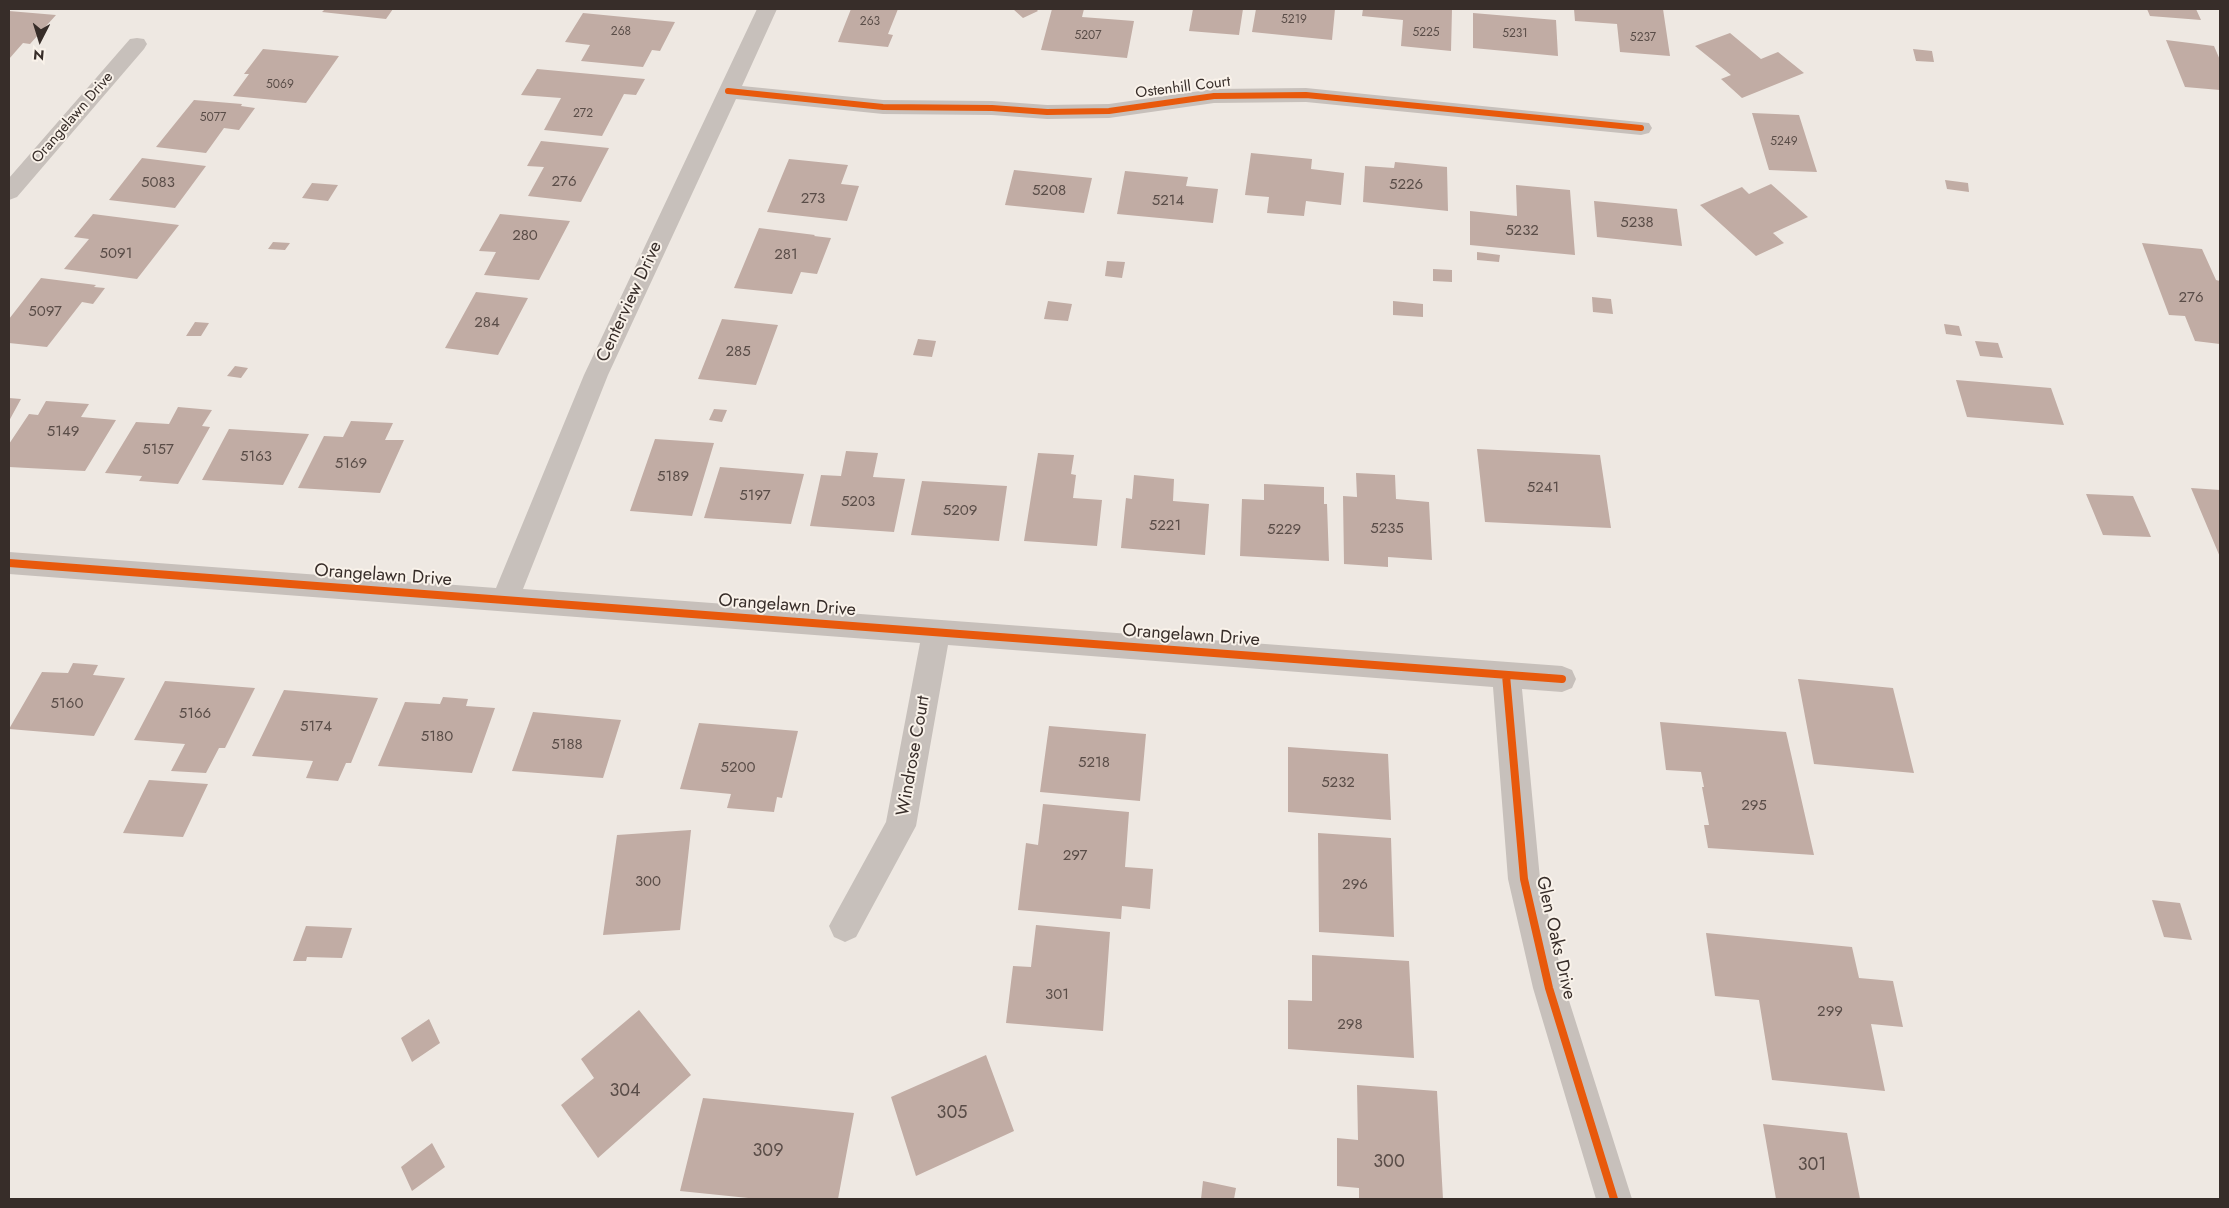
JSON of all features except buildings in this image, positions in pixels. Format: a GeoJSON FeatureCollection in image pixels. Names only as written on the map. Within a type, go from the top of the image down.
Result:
{"type":"FeatureCollection","features":[{"type":"Feature","properties":{"kind":"street","name":"Centerview Drive"},"geometry":{"type":"LineString","coordinates":[[505,600],[596,375],[767,9]]}},
{"type":"Feature","properties":{"kind":"street","name":"Orangelawn Drive"},"geometry":{"type":"LineString","coordinates":[[9,192],[137,44]]}},
{"type":"Feature","properties":{"kind":"street","name":"Ostenhill Court"},"geometry":{"type":"LineString","coordinates":[[728,91],[883,107],[992,108],[1047,112],[1109,111],[1214,96],[1306,95],[1641,128]]}},
{"type":"Feature","properties":{"kind":"street","name":"Orangelawn Drive"},"geometry":{"type":"LineString","coordinates":[[9,563],[1562,679]]}},
{"type":"Feature","properties":{"kind":"street","name":"Windrose Court"},"geometry":{"type":"LineString","coordinates":[[846,926],[901,826],[936,632]]}},
{"type":"Feature","properties":{"kind":"street","name":"Glen Oaks Drive"},"geometry":{"type":"LineString","coordinates":[[1506,675],[1524,879],[1549,988],[1614,1199]]}},
{"type":"Feature","properties":{"kind":"cycle path"},"geometry":{"type":"LineString","coordinates":[[728,91],[883,107],[992,108],[1047,112],[1109,111],[1214,96],[1306,95],[1641,128]]}},
{"type":"Feature","properties":{"kind":"cycle path"},"geometry":{"type":"LineString","coordinates":[[9,563],[1562,679]]}},
{"type":"Feature","properties":{"kind":"cycle path"},"geometry":{"type":"LineString","coordinates":[[1506,675],[1524,879],[1549,988],[1614,1199]]}}]}
